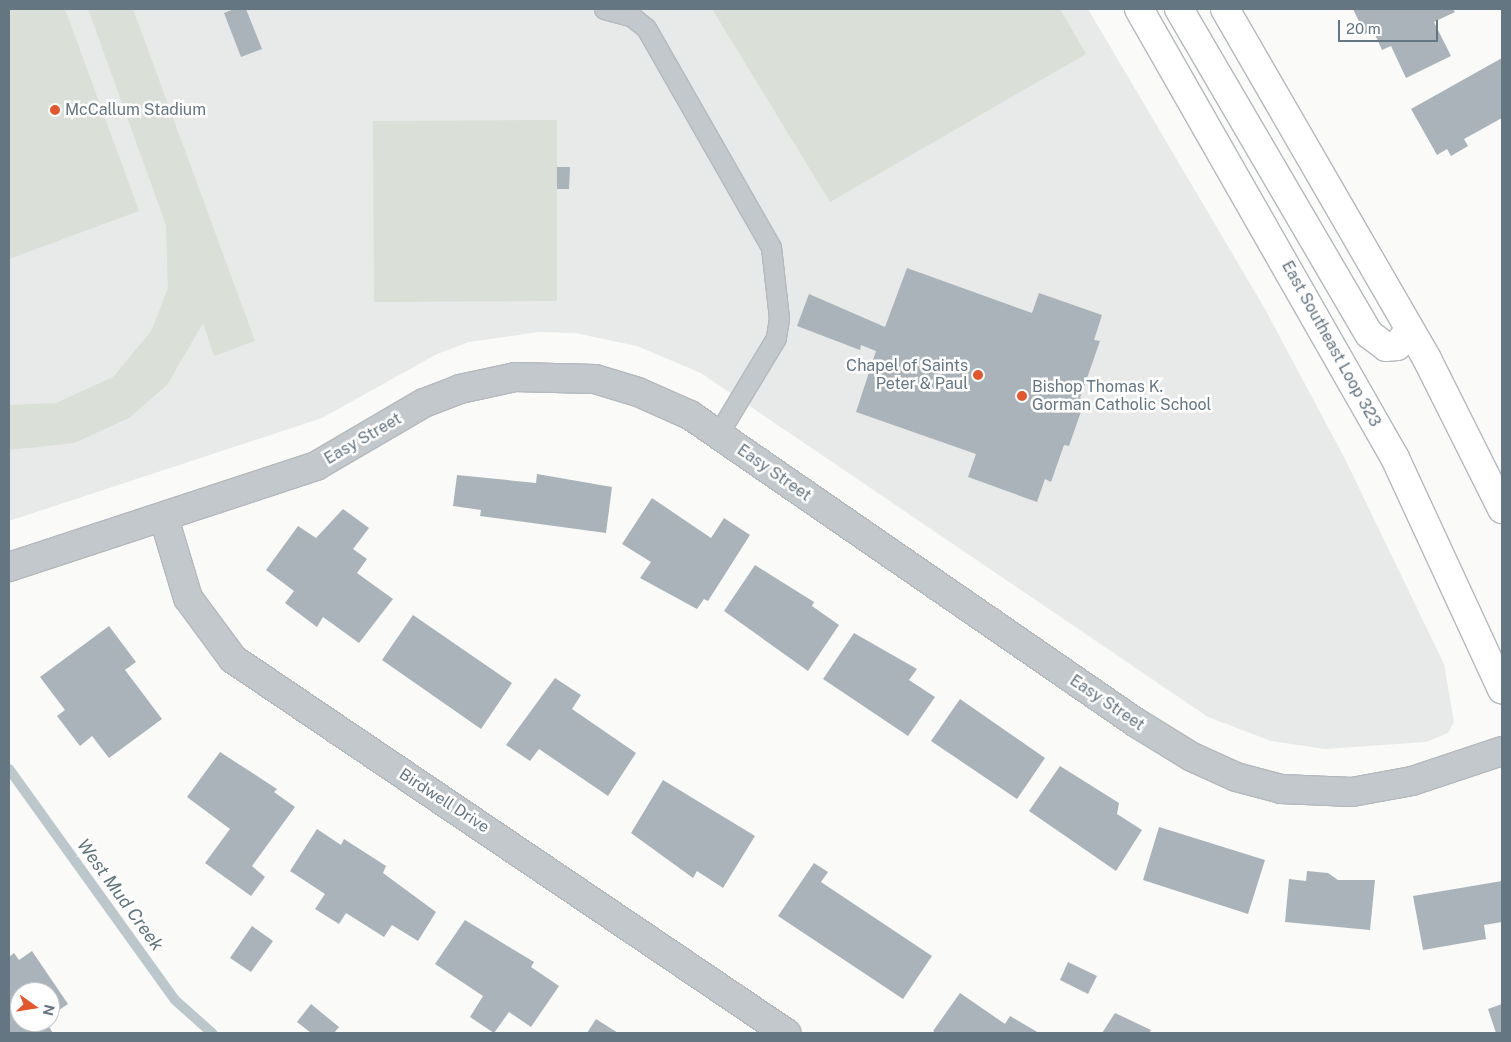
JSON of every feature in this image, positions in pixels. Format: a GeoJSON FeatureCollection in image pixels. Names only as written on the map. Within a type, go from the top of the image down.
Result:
{"type":"FeatureCollection","features":[{"type":"Feature","properties":{"kind":"highway","name":"East Southeast Loop 323"},"geometry":{"type":"LineString","coordinates":[[1138,9],[1395,458],[1502,690]]}},
{"type":"Feature","properties":{"kind":"highway"},"geometry":{"type":"LineString","coordinates":[[1179,9],[1369,334],[1386,347],[1397,346],[1410,329]]}},
{"type":"Feature","properties":{"kind":"highway"},"geometry":{"type":"LineString","coordinates":[[1225,9],[1410,329],[1502,509]]}},
{"type":"Feature","properties":{"kind":"street","name":"Easy Street"},"geometry":{"type":"LineString","coordinates":[[9,566],[164,518],[316,466],[441,396],[515,377],[571,377],[617,384],[665,403],[718,434],[1156,736],[1236,777],[1281,789],[1352,792],[1412,781],[1502,751]]}},
{"type":"Feature","properties":{"kind":"street","name":"Birdwell Drive"},"geometry":{"type":"LineString","coordinates":[[164,518],[188,598],[233,659],[786,1033]]}},
{"type":"Feature","properties":{"kind":"lane"},"geometry":{"type":"LineString","coordinates":[[604,9],[631,16],[646,28],[771,247],[779,318],[776,338],[718,434]]}},
{"type":"Feature","properties":{"kind":"shaded area","name":"Bishop Thomas K. Gorman Catholic School"},"geometry":{"type":"Polygon","coordinates":[[[9,9],[1088,9],[1265,309],[1345,459],[1444,664],[1454,722],[1448,733],[1426,742],[1325,749],[1271,741],[1208,717],[701,373],[637,346],[575,333],[539,332],[469,342],[437,354],[322,418],[9,521],[9,9]]]}},
{"type":"Feature","properties":{"kind":"shaded area","name":"McCallum Stadium"},"geometry":{"type":"Polygon","coordinates":[[[9,9],[65,9],[139,211],[9,259],[9,9]]]}},
{"type":"Feature","properties":{"kind":"shaded area"},"geometry":{"type":"Polygon","coordinates":[[[88,9],[133,9],[255,341],[214,356],[203,323],[167,385],[129,418],[74,443],[9,450],[9,405],[56,403],[113,377],[152,330],[168,288],[166,225],[88,9]]]}},
{"type":"Feature","properties":{"kind":"shaded area"},"geometry":{"type":"Polygon","coordinates":[[[712,9],[1060,9],[1086,54],[830,202],[712,9]]]}},
{"type":"Feature","properties":{"kind":"shaded area"},"geometry":{"type":"Polygon","coordinates":[[[557,120],[557,301],[374,302],[373,121],[557,120]]]}},
{"type":"Feature","properties":{"kind":"building"},"geometry":{"type":"Polygon","coordinates":[[[234,9],[246,9],[262,49],[241,57],[224,13],[234,9]]]}},
{"type":"Feature","properties":{"kind":"building"},"geometry":{"type":"Polygon","coordinates":[[[1353,9],[1453,9],[1455,12],[1434,22],[1451,56],[1406,78],[1391,46],[1382,50],[1373,30],[1365,34],[1353,9]]]}},
{"type":"Feature","properties":{"kind":"building"},"geometry":{"type":"Polygon","coordinates":[[[1502,58],[1502,118],[1464,139],[1468,146],[1451,156],[1447,149],[1437,155],[1411,109],[1502,58]]]}},
{"type":"Feature","properties":{"kind":"building"},"geometry":{"type":"Polygon","coordinates":[[[557,167],[570,167],[569,189],[557,189],[557,167]]]}},
{"type":"Feature","properties":{"kind":"building","name":"Chapel of Saints Peter & Paul"},"geometry":{"type":"Polygon","coordinates":[[[907,268],[1032,313],[1039,293],[1102,315],[1094,340],[1100,341],[1080,398],[1085,400],[1069,446],[1064,445],[1051,482],[1045,479],[1037,502],[968,477],[976,454],[856,412],[876,351],[861,345],[860,350],[797,326],[809,294],[885,327],[907,268]]]}},
{"type":"Feature","properties":{"kind":"building"},"geometry":{"type":"Polygon","coordinates":[[[537,474],[612,487],[606,533],[480,516],[481,510],[453,506],[457,475],[536,483],[537,474]]]}},
{"type":"Feature","properties":{"kind":"building"},"geometry":{"type":"Polygon","coordinates":[[[652,498],[711,538],[724,518],[750,535],[708,601],[704,599],[697,609],[640,578],[651,562],[622,544],[652,498]]]}},
{"type":"Feature","properties":{"kind":"building"},"geometry":{"type":"Polygon","coordinates":[[[343,509],[369,528],[353,549],[367,559],[357,573],[393,599],[359,643],[323,617],[317,627],[285,603],[294,591],[266,570],[298,526],[316,538],[343,509]]]}},
{"type":"Feature","properties":{"kind":"building"},"geometry":{"type":"Polygon","coordinates":[[[755,565],[814,602],[812,606],[839,625],[808,671],[724,611],[755,565]]]}},
{"type":"Feature","properties":{"kind":"building"},"geometry":{"type":"Polygon","coordinates":[[[413,615],[512,683],[481,729],[382,660],[413,615]]]}},
{"type":"Feature","properties":{"kind":"building"},"geometry":{"type":"Polygon","coordinates":[[[109,626],[136,662],[125,670],[162,719],[109,758],[92,736],[80,746],[57,716],[65,710],[40,677],[109,626]]]}},
{"type":"Feature","properties":{"kind":"building"},"geometry":{"type":"Polygon","coordinates":[[[854,633],[917,669],[909,680],[935,697],[908,736],[823,679],[854,633]]]}},
{"type":"Feature","properties":{"kind":"building"},"geometry":{"type":"Polygon","coordinates":[[[555,678],[581,695],[572,709],[636,753],[608,796],[539,749],[530,761],[506,745],[555,678]]]}},
{"type":"Feature","properties":{"kind":"building"},"geometry":{"type":"Polygon","coordinates":[[[960,699],[1045,758],[1017,799],[931,741],[960,699]]]}},
{"type":"Feature","properties":{"kind":"building"},"geometry":{"type":"Polygon","coordinates":[[[220,752],[277,789],[274,792],[295,807],[252,866],[265,877],[251,896],[205,863],[230,829],[187,797],[220,752]]]}},
{"type":"Feature","properties":{"kind":"building"},"geometry":{"type":"Polygon","coordinates":[[[1060,766],[1119,803],[1117,814],[1142,830],[1116,871],[1029,811],[1060,766]]]}},
{"type":"Feature","properties":{"kind":"building"},"geometry":{"type":"Polygon","coordinates":[[[663,780],[755,836],[723,888],[697,871],[693,878],[631,833],[663,780]]]}},
{"type":"Feature","properties":{"kind":"building"},"geometry":{"type":"Polygon","coordinates":[[[1159,827],[1265,860],[1248,914],[1143,880],[1159,827]]]}},
{"type":"Feature","properties":{"kind":"building"},"geometry":{"type":"Polygon","coordinates":[[[317,829],[341,845],[344,839],[386,866],[383,873],[436,912],[418,941],[392,925],[384,937],[346,913],[339,924],[315,909],[325,894],[290,871],[317,829]]]}},
{"type":"Feature","properties":{"kind":"building"},"geometry":{"type":"Polygon","coordinates":[[[814,863],[828,872],[821,882],[932,956],[903,999],[778,916],[814,863]]]}},
{"type":"Feature","properties":{"kind":"building"},"geometry":{"type":"Polygon","coordinates":[[[1307,871],[1328,873],[1338,880],[1375,880],[1370,930],[1285,922],[1289,879],[1306,881],[1307,871]]]}},
{"type":"Feature","properties":{"kind":"building"},"geometry":{"type":"Polygon","coordinates":[[[1502,881],[1502,922],[1484,925],[1486,939],[1423,950],[1413,896],[1502,881]]]}},
{"type":"Feature","properties":{"kind":"building"},"geometry":{"type":"Polygon","coordinates":[[[465,920],[534,962],[531,967],[559,986],[531,1027],[509,1012],[494,1033],[470,1017],[483,996],[435,964],[465,920]]]}},
{"type":"Feature","properties":{"kind":"building"},"geometry":{"type":"Polygon","coordinates":[[[252,926],[273,941],[251,972],[230,958],[252,926]]]}},
{"type":"Feature","properties":{"kind":"building"},"geometry":{"type":"Polygon","coordinates":[[[32,951],[53,982],[10,982],[10,1032],[53,1033],[9,1033],[9,957],[14,953],[19,960],[32,951]]]}},
{"type":"Feature","properties":{"kind":"building"},"geometry":{"type":"Polygon","coordinates":[[[1068,962],[1097,976],[1088,994],[1060,980],[1068,962]]]}},
{"type":"Feature","properties":{"kind":"building"},"geometry":{"type":"Polygon","coordinates":[[[60,992],[68,1004],[60,1009],[60,992]]]}},
{"type":"Feature","properties":{"kind":"building"},"geometry":{"type":"Polygon","coordinates":[[[960,993],[1005,1024],[1010,1016],[1039,1033],[936,1033],[933,1031],[960,993]]]}},
{"type":"Feature","properties":{"kind":"building"},"geometry":{"type":"Polygon","coordinates":[[[311,1004],[339,1027],[334,1033],[311,1033],[297,1022],[311,1004]]]}},
{"type":"Feature","properties":{"kind":"building"},"geometry":{"type":"Polygon","coordinates":[[[1502,1004],[1502,1033],[1496,1033],[1488,1009],[1502,1004]]]}},
{"type":"Feature","properties":{"kind":"building"},"geometry":{"type":"Polygon","coordinates":[[[1115,1013],[1151,1030],[1149,1033],[1102,1033],[1115,1013]]]}},
{"type":"Feature","properties":{"kind":"building"},"geometry":{"type":"Polygon","coordinates":[[[596,1019],[618,1033],[587,1033],[596,1019]]]}},
{"type":"Feature","properties":{"kind":"waterway","name":"West Mud Creek"},"geometry":{"type":"LineString","coordinates":[[9,769],[175,1000],[212,1033]]}},
{"type":"Feature","properties":{"kind":"place","name":"McCallum Stadium"},"geometry":{"type":"Point","coordinates":[55,110]}},
{"type":"Feature","properties":{"kind":"place","name":"Chapel of Saints Peter & Paul"},"geometry":{"type":"Point","coordinates":[978,375]}},
{"type":"Feature","properties":{"kind":"place","name":"Bishop Thomas K. Gorman Catholic School"},"geometry":{"type":"Point","coordinates":[1022,396]}}]}
